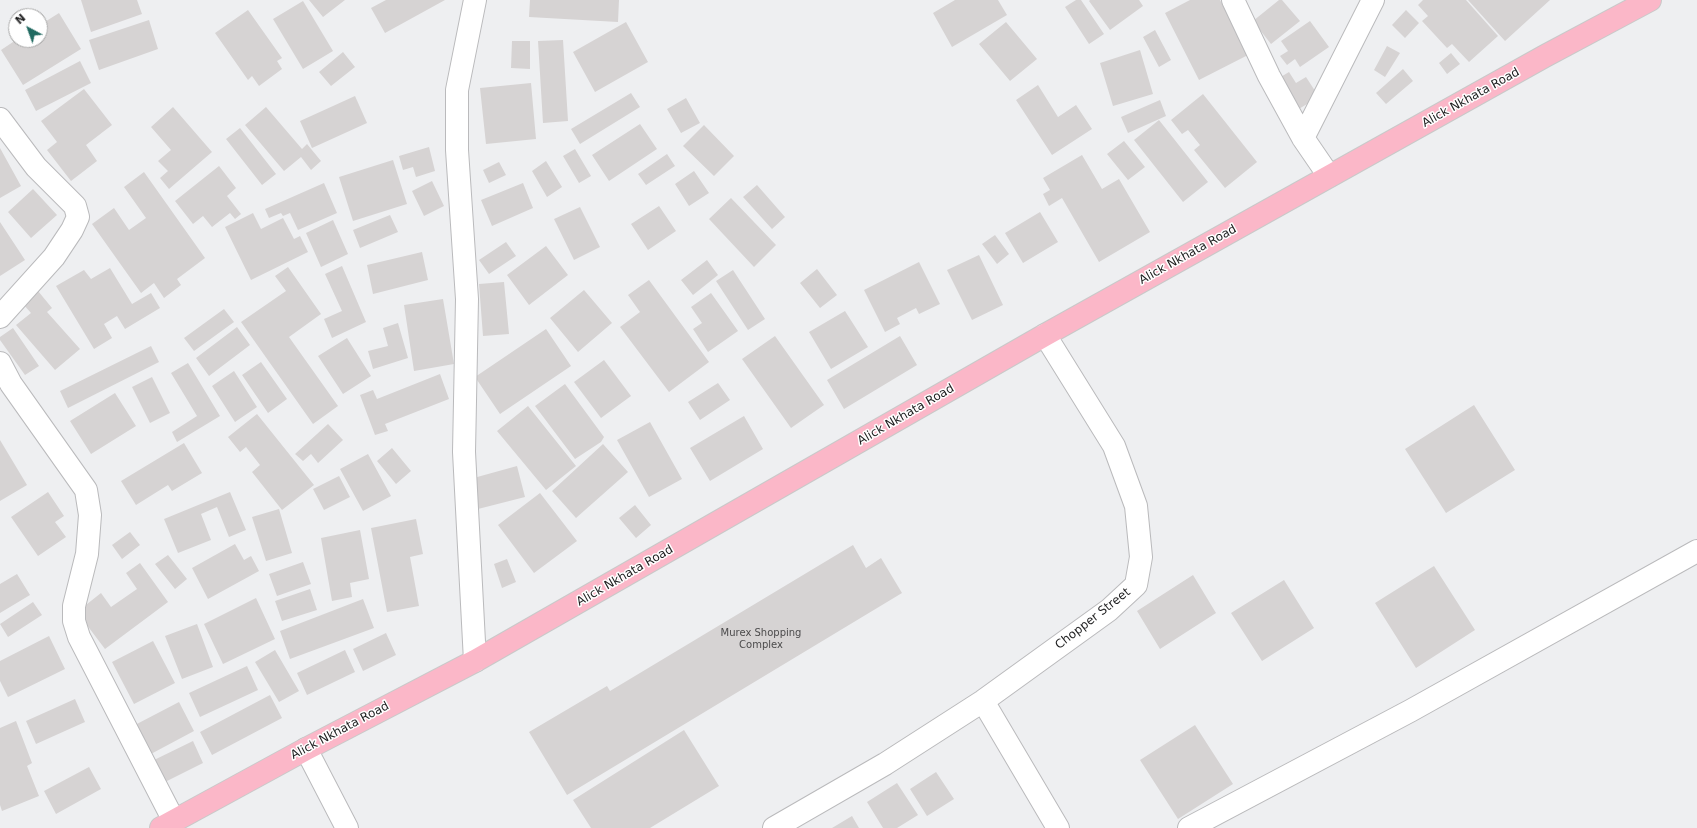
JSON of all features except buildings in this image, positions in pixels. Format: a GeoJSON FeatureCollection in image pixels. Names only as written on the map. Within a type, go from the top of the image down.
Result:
{"type":"FeatureCollection","features":[{"type":"Feature","properties":{"kind":"main road","name":"Alick Nkhata Road"},"geometry":{"type":"LineString","coordinates":[[167,824],[306,749],[475,661],[1045,335],[1545,56],[1650,0]]}},
{"type":"Feature","properties":{"kind":"street"},"geometry":{"type":"LineString","coordinates":[[475,0],[458,90],[457,150],[467,299],[464,452],[475,661]]}},
{"type":"Feature","properties":{"kind":"street"},"geometry":{"type":"LineString","coordinates":[[1233,0],[1269,76],[1302,138],[1329,176]]}},
{"type":"Feature","properties":{"kind":"street"},"geometry":{"type":"LineString","coordinates":[[1302,138],[1373,0]]}},
{"type":"Feature","properties":{"kind":"street"},"geometry":{"type":"LineString","coordinates":[[0,120],[36,167],[75,206],[78,217],[72,230],[54,257],[0,317]]}},
{"type":"Feature","properties":{"kind":"street","name":"Chopper Street"},"geometry":{"type":"LineString","coordinates":[[774,828],[885,764],[983,701],[1109,610],[1136,585],[1141,558],[1136,506],[1114,446],[1045,335]]}},
{"type":"Feature","properties":{"kind":"street"},"geometry":{"type":"LineString","coordinates":[[0,363],[11,384],[86,490],[90,515],[87,554],[74,606],[74,621],[79,637],[167,824]]}},
{"type":"Feature","properties":{"kind":"street"},"geometry":{"type":"LineString","coordinates":[[1189,828],[1410,711],[1697,551]]}},
{"type":"Feature","properties":{"kind":"street"},"geometry":{"type":"LineString","coordinates":[[983,701],[1058,828]]}},
{"type":"Feature","properties":{"kind":"street"},"geometry":{"type":"LineString","coordinates":[[306,749],[347,828]]}}]}
